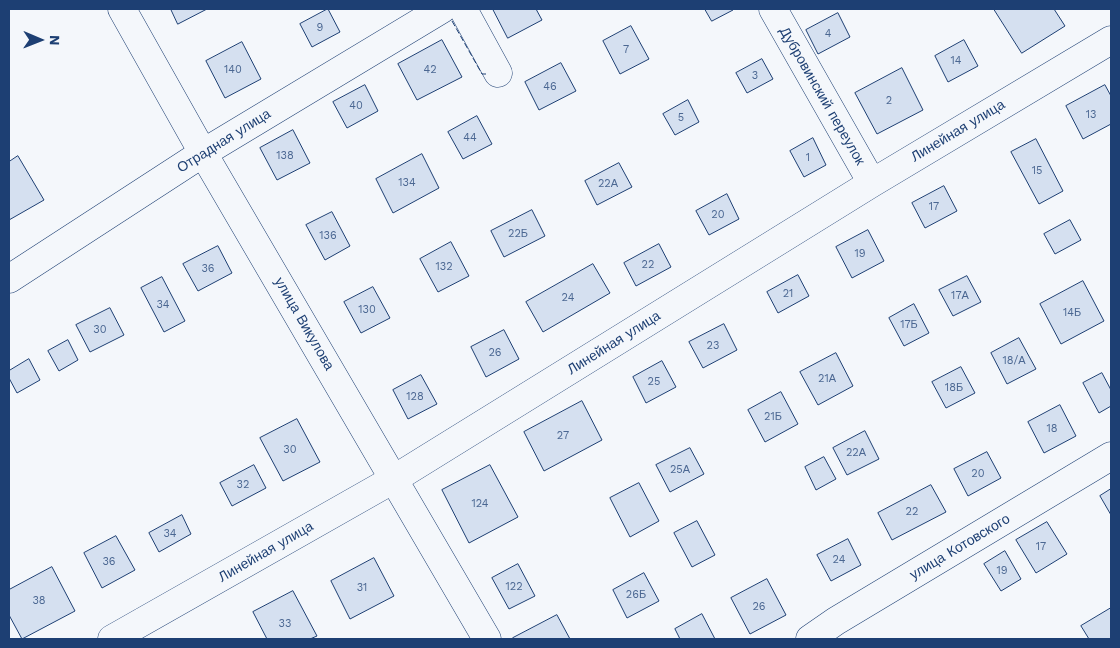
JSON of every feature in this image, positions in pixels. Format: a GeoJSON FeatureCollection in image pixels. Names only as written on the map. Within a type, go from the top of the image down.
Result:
{"type":"FeatureCollection","features":[{"type":"Feature","properties":{"kind":"street","name":"улица Викулова"},"geometry":{"type":"LineString","coordinates":[[122,9],[203,153],[487,639]]}},
{"type":"Feature","properties":{"kind":"street","name":"Отрадная улица"},"geometry":{"type":"LineString","coordinates":[[9,279],[203,153],[442,9]]}},
{"type":"Feature","properties":{"kind":"street"},"geometry":{"type":"LineString","coordinates":[[463,9],[498,72]]}},
{"type":"Feature","properties":{"kind":"street","name":"Дубровинский переулок"},"geometry":{"type":"LineString","coordinates":[[773,9],[872,183]]}},
{"type":"Feature","properties":{"kind":"street","name":"Линейная улица"},"geometry":{"type":"LineString","coordinates":[[112,639],[394,479],[872,183],[1111,40]]}},
{"type":"Feature","properties":{"kind":"street","name":"улица Котовского"},"geometry":{"type":"LineString","coordinates":[[810,639],[1111,456]]}},
{"type":"Feature","properties":{"kind":"building"},"geometry":{"type":"Polygon","coordinates":[[[171,9],[207,9],[178,24],[171,9]]]}},
{"type":"Feature","properties":{"kind":"building"},"geometry":{"type":"Polygon","coordinates":[[[328,9],[340,32],[312,47],[300,24],[328,9]]]}},
{"type":"Feature","properties":{"kind":"building"},"geometry":{"type":"Polygon","coordinates":[[[493,9],[536,9],[542,20],[508,38],[493,9]]]}},
{"type":"Feature","properties":{"kind":"building"},"geometry":{"type":"Polygon","coordinates":[[[705,9],[732,9],[733,10],[712,21],[705,9]]]}},
{"type":"Feature","properties":{"kind":"building"},"geometry":{"type":"Polygon","coordinates":[[[994,9],[1054,9],[1065,26],[1022,53],[994,9]]]}},
{"type":"Feature","properties":{"kind":"building"},"geometry":{"type":"Polygon","coordinates":[[[838,13],[850,37],[818,54],[806,30],[838,13]]]}},
{"type":"Feature","properties":{"kind":"building"},"geometry":{"type":"Polygon","coordinates":[[[631,26],[649,59],[620,74],[603,41],[631,26]]]}},
{"type":"Feature","properties":{"kind":"building"},"geometry":{"type":"Polygon","coordinates":[[[442,40],[462,77],[417,100],[398,64],[442,40]]]}},
{"type":"Feature","properties":{"kind":"building"},"geometry":{"type":"Polygon","coordinates":[[[964,40],[978,66],[948,82],[935,56],[964,40]]]}},
{"type":"Feature","properties":{"kind":"building"},"geometry":{"type":"Polygon","coordinates":[[[242,42],[261,79],[225,98],[206,61],[242,42]]]}},
{"type":"Feature","properties":{"kind":"building"},"geometry":{"type":"Polygon","coordinates":[[[762,59],[773,79],[747,93],[736,73],[762,59]]]}},
{"type":"Feature","properties":{"kind":"building"},"geometry":{"type":"Polygon","coordinates":[[[561,63],[576,91],[539,110],[525,82],[561,63]]]}},
{"type":"Feature","properties":{"kind":"building"},"geometry":{"type":"Polygon","coordinates":[[[902,68],[923,110],[877,134],[855,93],[902,68]]]}},
{"type":"Feature","properties":{"kind":"building"},"geometry":{"type":"Polygon","coordinates":[[[365,85],[378,111],[347,128],[333,102],[365,85]]]}},
{"type":"Feature","properties":{"kind":"building"},"geometry":{"type":"Polygon","coordinates":[[[1105,85],[1111,96],[1111,124],[1083,139],[1066,106],[1105,85]]]}},
{"type":"Feature","properties":{"kind":"building"},"geometry":{"type":"Polygon","coordinates":[[[688,100],[699,122],[675,135],[663,114],[688,100]]]}},
{"type":"Feature","properties":{"kind":"building"},"geometry":{"type":"Polygon","coordinates":[[[477,116],[492,144],[463,159],[448,132],[477,116]]]}},
{"type":"Feature","properties":{"kind":"building"},"geometry":{"type":"Polygon","coordinates":[[[293,130],[310,163],[277,180],[260,148],[293,130]]]}},
{"type":"Feature","properties":{"kind":"building"},"geometry":{"type":"Polygon","coordinates":[[[813,138],[826,165],[804,177],[790,151],[813,138]]]}},
{"type":"Feature","properties":{"kind":"building"},"geometry":{"type":"Polygon","coordinates":[[[1036,139],[1063,191],[1039,204],[1011,152],[1036,139]]]}},
{"type":"Feature","properties":{"kind":"building"},"geometry":{"type":"Polygon","coordinates":[[[422,154],[439,188],[393,213],[376,179],[422,154]]]}},
{"type":"Feature","properties":{"kind":"building"},"geometry":{"type":"Polygon","coordinates":[[[18,156],[44,200],[9,220],[9,162],[18,156]]]}},
{"type":"Feature","properties":{"kind":"building"},"geometry":{"type":"Polygon","coordinates":[[[619,163],[632,187],[597,205],[585,181],[619,163]]]}},
{"type":"Feature","properties":{"kind":"building"},"geometry":{"type":"Polygon","coordinates":[[[944,186],[957,211],[925,228],[912,203],[944,186]]]}},
{"type":"Feature","properties":{"kind":"building"},"geometry":{"type":"Polygon","coordinates":[[[727,194],[739,219],[709,235],[696,211],[727,194]]]}},
{"type":"Feature","properties":{"kind":"building"},"geometry":{"type":"Polygon","coordinates":[[[532,210],[545,236],[504,257],[491,231],[532,210]]]}},
{"type":"Feature","properties":{"kind":"building"},"geometry":{"type":"Polygon","coordinates":[[[332,212],[350,246],[325,260],[306,225],[332,212]]]}},
{"type":"Feature","properties":{"kind":"building"},"geometry":{"type":"Polygon","coordinates":[[[1070,220],[1081,240],[1055,254],[1044,234],[1070,220]]]}},
{"type":"Feature","properties":{"kind":"building"},"geometry":{"type":"Polygon","coordinates":[[[868,230],[884,261],[852,278],[836,247],[868,230]]]}},
{"type":"Feature","properties":{"kind":"building"},"geometry":{"type":"Polygon","coordinates":[[[451,242],[469,276],[438,292],[420,259],[451,242]]]}},
{"type":"Feature","properties":{"kind":"building"},"geometry":{"type":"Polygon","coordinates":[[[659,244],[671,267],[636,286],[624,263],[659,244]]]}},
{"type":"Feature","properties":{"kind":"building"},"geometry":{"type":"Polygon","coordinates":[[[218,246],[232,273],[198,291],[183,264],[218,246]]]}},
{"type":"Feature","properties":{"kind":"building"},"geometry":{"type":"Polygon","coordinates":[[[593,264],[610,293],[543,332],[526,302],[593,264]]]}},
{"type":"Feature","properties":{"kind":"building"},"geometry":{"type":"Polygon","coordinates":[[[798,275],[809,296],[778,313],[767,292],[798,275]]]}},
{"type":"Feature","properties":{"kind":"building"},"geometry":{"type":"Polygon","coordinates":[[[967,276],[981,302],[953,316],[939,290],[967,276]]]}},
{"type":"Feature","properties":{"kind":"building"},"geometry":{"type":"Polygon","coordinates":[[[162,277],[185,321],[164,332],[141,288],[162,277]]]}},
{"type":"Feature","properties":{"kind":"building"},"geometry":{"type":"Polygon","coordinates":[[[1083,281],[1104,321],[1061,344],[1040,304],[1083,281]]]}},
{"type":"Feature","properties":{"kind":"building"},"geometry":{"type":"Polygon","coordinates":[[[373,287],[390,318],[361,333],[344,302],[373,287]]]}},
{"type":"Feature","properties":{"kind":"building"},"geometry":{"type":"Polygon","coordinates":[[[914,304],[929,333],[904,346],[889,318],[914,304]]]}},
{"type":"Feature","properties":{"kind":"building"},"geometry":{"type":"Polygon","coordinates":[[[110,308],[124,335],[90,352],[76,325],[110,308]]]}},
{"type":"Feature","properties":{"kind":"building"},"geometry":{"type":"Polygon","coordinates":[[[724,324],[737,350],[703,368],[689,342],[724,324]]]}},
{"type":"Feature","properties":{"kind":"building"},"geometry":{"type":"Polygon","coordinates":[[[504,330],[519,359],[486,377],[471,347],[504,330]]]}},
{"type":"Feature","properties":{"kind":"building"},"geometry":{"type":"Polygon","coordinates":[[[1019,338],[1036,369],[1007,384],[991,353],[1019,338]]]}},
{"type":"Feature","properties":{"kind":"building"},"geometry":{"type":"Polygon","coordinates":[[[68,340],[78,360],[59,371],[48,351],[68,340]]]}},
{"type":"Feature","properties":{"kind":"building"},"geometry":{"type":"Polygon","coordinates":[[[836,353],[853,386],[818,405],[800,372],[836,353]]]}},
{"type":"Feature","properties":{"kind":"building"},"geometry":{"type":"Polygon","coordinates":[[[29,359],[40,380],[17,393],[9,378],[9,371],[29,359]]]}},
{"type":"Feature","properties":{"kind":"building"},"geometry":{"type":"Polygon","coordinates":[[[662,361],[676,387],[646,403],[633,377],[662,361]]]}},
{"type":"Feature","properties":{"kind":"building"},"geometry":{"type":"Polygon","coordinates":[[[961,367],[975,393],[946,408],[932,382],[961,367]]]}},
{"type":"Feature","properties":{"kind":"building"},"geometry":{"type":"Polygon","coordinates":[[[1102,373],[1111,390],[1111,406],[1099,413],[1083,383],[1102,373]]]}},
{"type":"Feature","properties":{"kind":"building"},"geometry":{"type":"Polygon","coordinates":[[[421,375],[437,404],[408,419],[393,390],[421,375]]]}},
{"type":"Feature","properties":{"kind":"building"},"geometry":{"type":"Polygon","coordinates":[[[781,392],[798,424],[765,442],[748,410],[781,392]]]}},
{"type":"Feature","properties":{"kind":"building"},"geometry":{"type":"Polygon","coordinates":[[[582,401],[602,440],[544,471],[524,432],[582,401]]]}},
{"type":"Feature","properties":{"kind":"building"},"geometry":{"type":"Polygon","coordinates":[[[1060,405],[1076,436],[1044,453],[1028,422],[1060,405]]]}},
{"type":"Feature","properties":{"kind":"building"},"geometry":{"type":"Polygon","coordinates":[[[297,419],[320,462],[283,481],[260,438],[297,419]]]}},
{"type":"Feature","properties":{"kind":"building"},"geometry":{"type":"Polygon","coordinates":[[[865,431],[879,459],[847,475],[833,448],[865,431]]]}},
{"type":"Feature","properties":{"kind":"building"},"geometry":{"type":"Polygon","coordinates":[[[690,448],[704,474],[670,492],[656,465],[690,448]]]}},
{"type":"Feature","properties":{"kind":"building"},"geometry":{"type":"Polygon","coordinates":[[[987,452],[1001,478],[968,496],[954,469],[987,452]]]}},
{"type":"Feature","properties":{"kind":"building"},"geometry":{"type":"Polygon","coordinates":[[[824,457],[836,479],[816,490],[805,467],[824,457]]]}},
{"type":"Feature","properties":{"kind":"building"},"geometry":{"type":"Polygon","coordinates":[[[254,465],[266,488],[232,506],[220,483],[254,465]]]}},
{"type":"Feature","properties":{"kind":"building"},"geometry":{"type":"Polygon","coordinates":[[[490,465],[518,517],[469,543],[442,490],[490,465]]]}},
{"type":"Feature","properties":{"kind":"building"},"geometry":{"type":"Polygon","coordinates":[[[639,483],[659,521],[630,537],[610,498],[639,483]]]}},
{"type":"Feature","properties":{"kind":"building"},"geometry":{"type":"Polygon","coordinates":[[[931,485],[946,512],[892,540],[878,513],[931,485]]]}},
{"type":"Feature","properties":{"kind":"building"},"geometry":{"type":"Polygon","coordinates":[[[1111,489],[1111,515],[1100,496],[1111,489]]]}},
{"type":"Feature","properties":{"kind":"building"},"geometry":{"type":"Polygon","coordinates":[[[182,515],[191,534],[159,552],[149,533],[182,515]]]}},
{"type":"Feature","properties":{"kind":"building"},"geometry":{"type":"Polygon","coordinates":[[[697,521],[715,555],[692,567],[674,533],[697,521]]]}},
{"type":"Feature","properties":{"kind":"building"},"geometry":{"type":"Polygon","coordinates":[[[1047,522],[1067,554],[1036,573],[1016,540],[1047,522]]]}},
{"type":"Feature","properties":{"kind":"building"},"geometry":{"type":"Polygon","coordinates":[[[116,536],[135,570],[102,588],[84,553],[116,536]]]}},
{"type":"Feature","properties":{"kind":"building"},"geometry":{"type":"Polygon","coordinates":[[[848,539],[861,565],[831,581],[817,555],[848,539]]]}},
{"type":"Feature","properties":{"kind":"building"},"geometry":{"type":"Polygon","coordinates":[[[1005,551],[1021,579],[1001,591],[984,564],[1005,551]]]}},
{"type":"Feature","properties":{"kind":"building"},"geometry":{"type":"Polygon","coordinates":[[[374,558],[394,596],[350,619],[331,581],[374,558]]]}},
{"type":"Feature","properties":{"kind":"building"},"geometry":{"type":"Polygon","coordinates":[[[518,564],[535,596],[509,609],[492,578],[518,564]]]}},
{"type":"Feature","properties":{"kind":"building"},"geometry":{"type":"Polygon","coordinates":[[[52,567],[75,611],[22,639],[9,615],[9,590],[52,567]]]}},
{"type":"Feature","properties":{"kind":"building"},"geometry":{"type":"Polygon","coordinates":[[[644,573],[659,601],[627,618],[613,590],[644,573]]]}},
{"type":"Feature","properties":{"kind":"building"},"geometry":{"type":"Polygon","coordinates":[[[767,579],[786,615],[750,634],[731,598],[767,579]]]}},
{"type":"Feature","properties":{"kind":"building"},"geometry":{"type":"Polygon","coordinates":[[[293,591],[317,636],[310,639],[267,639],[253,612],[293,591]]]}},
{"type":"Feature","properties":{"kind":"building"},"geometry":{"type":"Polygon","coordinates":[[[1111,608],[1111,639],[1089,639],[1081,626],[1111,608]]]}},
{"type":"Feature","properties":{"kind":"building"},"geometry":{"type":"Polygon","coordinates":[[[702,614],[715,639],[680,639],[675,629],[702,614]]]}},
{"type":"Feature","properties":{"kind":"building"},"geometry":{"type":"Polygon","coordinates":[[[557,615],[570,639],[513,638],[557,615]]]}},
{"type":"Feature","properties":{"kind":"fence"},"geometry":{"type":"LineString","coordinates":[[452,21],[482,74],[486,74]]}}]}
